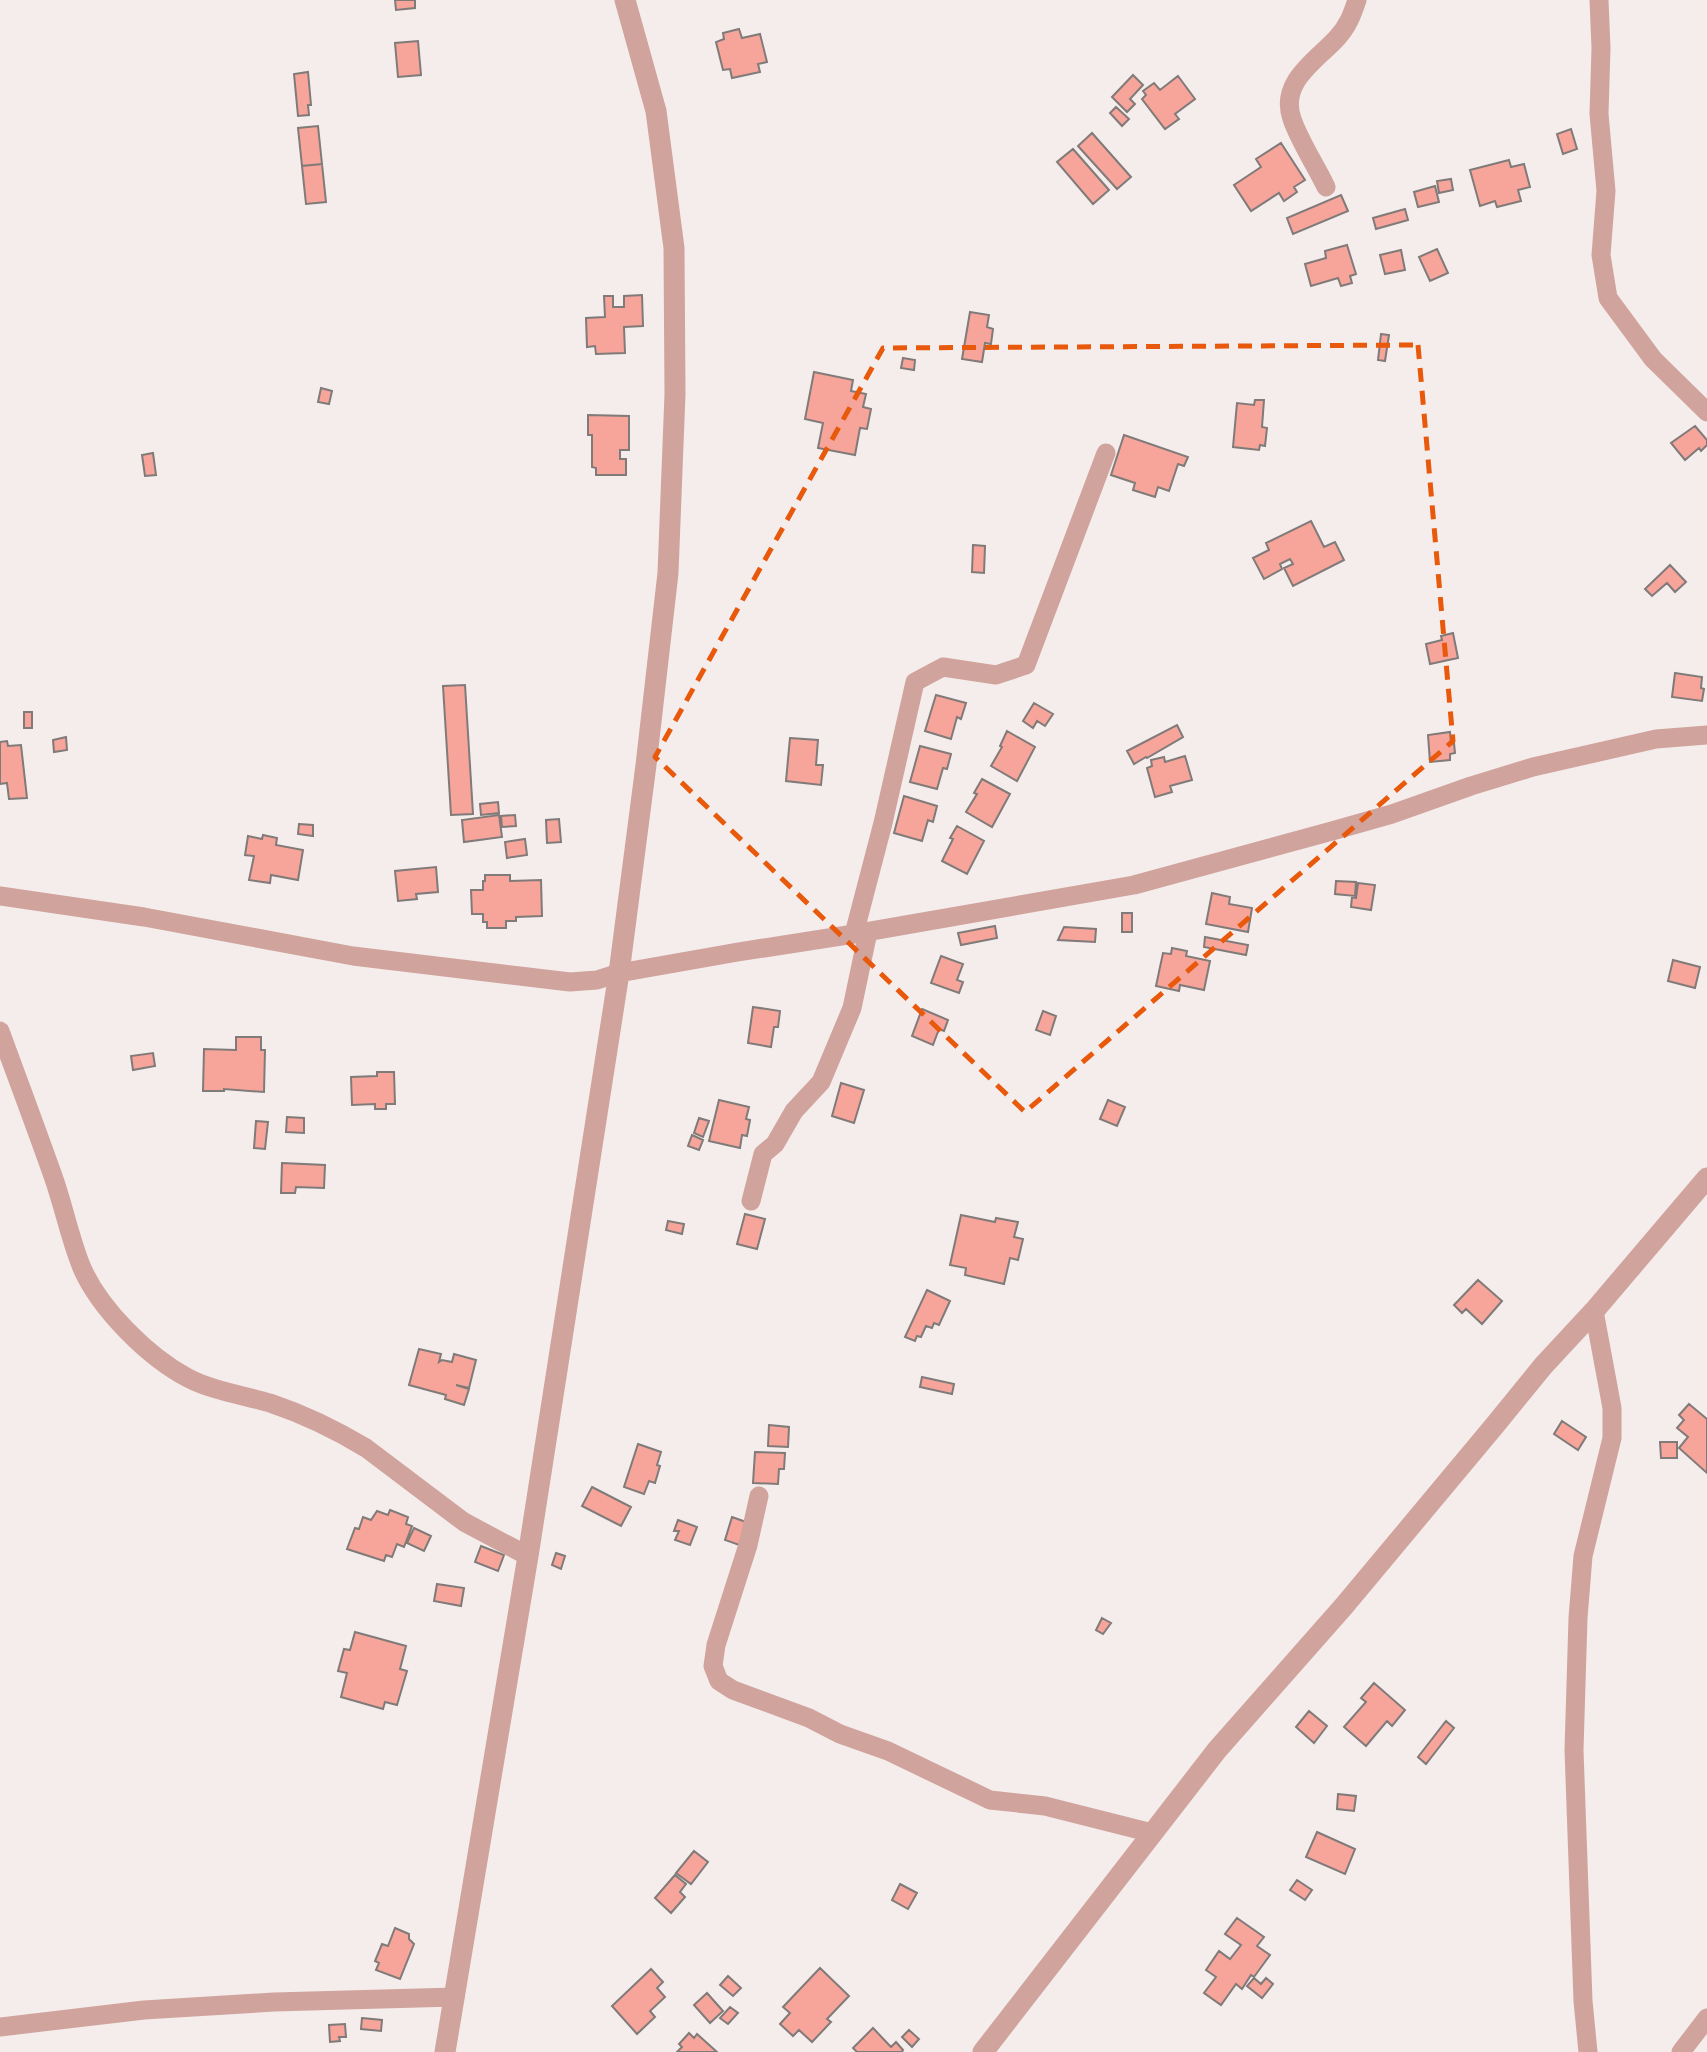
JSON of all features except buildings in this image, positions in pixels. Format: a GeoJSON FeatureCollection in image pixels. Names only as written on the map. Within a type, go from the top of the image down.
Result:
{"type":"FeatureCollection","features":[{"type":"Feature","properties":{"kind":"street"},"geometry":{"type":"LineString","coordinates":[[445,2052],[528,1556],[618,973],[668,573],[675,394],[674,248],[656,111],[625,0]]}},
{"type":"Feature","properties":{"kind":"street"},"geometry":{"type":"LineString","coordinates":[[1326,187],[1292,118],[1289,103],[1293,86],[1303,70],[1337,39],[1350,22],[1357,0]]}},
{"type":"Feature","properties":{"kind":"street"},"geometry":{"type":"LineString","coordinates":[[1599,0],[1599,114],[1606,191],[1601,255],[1608,298],[1653,359],[1707,412]]}},
{"type":"Feature","properties":{"kind":"street"},"geometry":{"type":"LineString","coordinates":[[751,1202],[763,1154],[775,1144],[794,1111],[821,1082],[852,1008],[861,933],[915,682],[943,667],[996,675],[1026,665],[1106,453]]}},
{"type":"Feature","properties":{"kind":"street"},"geometry":{"type":"LineString","coordinates":[[0,896],[144,917],[354,956],[570,982],[597,980],[618,973],[1133,885],[1380,817],[1533,767],[1656,739],[1707,734]]}},
{"type":"Feature","properties":{"kind":"street"},"geometry":{"type":"LineString","coordinates":[[0,1031],[54,1178],[83,1270],[105,1306],[131,1335],[189,1379],[273,1404],[350,1438],[464,1522],[528,1556]]}},
{"type":"Feature","properties":{"kind":"street"},"geometry":{"type":"LineString","coordinates":[[983,2052],[1217,1750],[1344,1606],[1543,1366],[1594,1311],[1707,1178]]}},
{"type":"Feature","properties":{"kind":"street"},"geometry":{"type":"LineString","coordinates":[[1588,2052],[1583,2001],[1574,1750],[1578,1618],[1583,1556],[1612,1438],[1612,1408],[1594,1311]]}},
{"type":"Feature","properties":{"kind":"street"},"geometry":{"type":"LineString","coordinates":[[760,1496],[748,1545],[716,1645],[713,1666],[719,1681],[733,1690],[772,1703],[841,1734],[888,1751],[990,1800],[1045,1806],[1152,1833]]}},
{"type":"Feature","properties":{"kind":"street"},"geometry":{"type":"LineString","coordinates":[[0,2027],[144,2010],[274,2002],[455,1997]]}},
{"type":"Feature","properties":{"kind":"street"},"geometry":{"type":"LineString","coordinates":[[1681,2052],[1707,2018]]}},
{"type":"Feature","properties":{"kind":"highlighted area"},"geometry":{"type":"Polygon","coordinates":[[[1418,345],[1453,741],[1025,1112],[655,757],[883,348],[1418,345]]]}}]}
